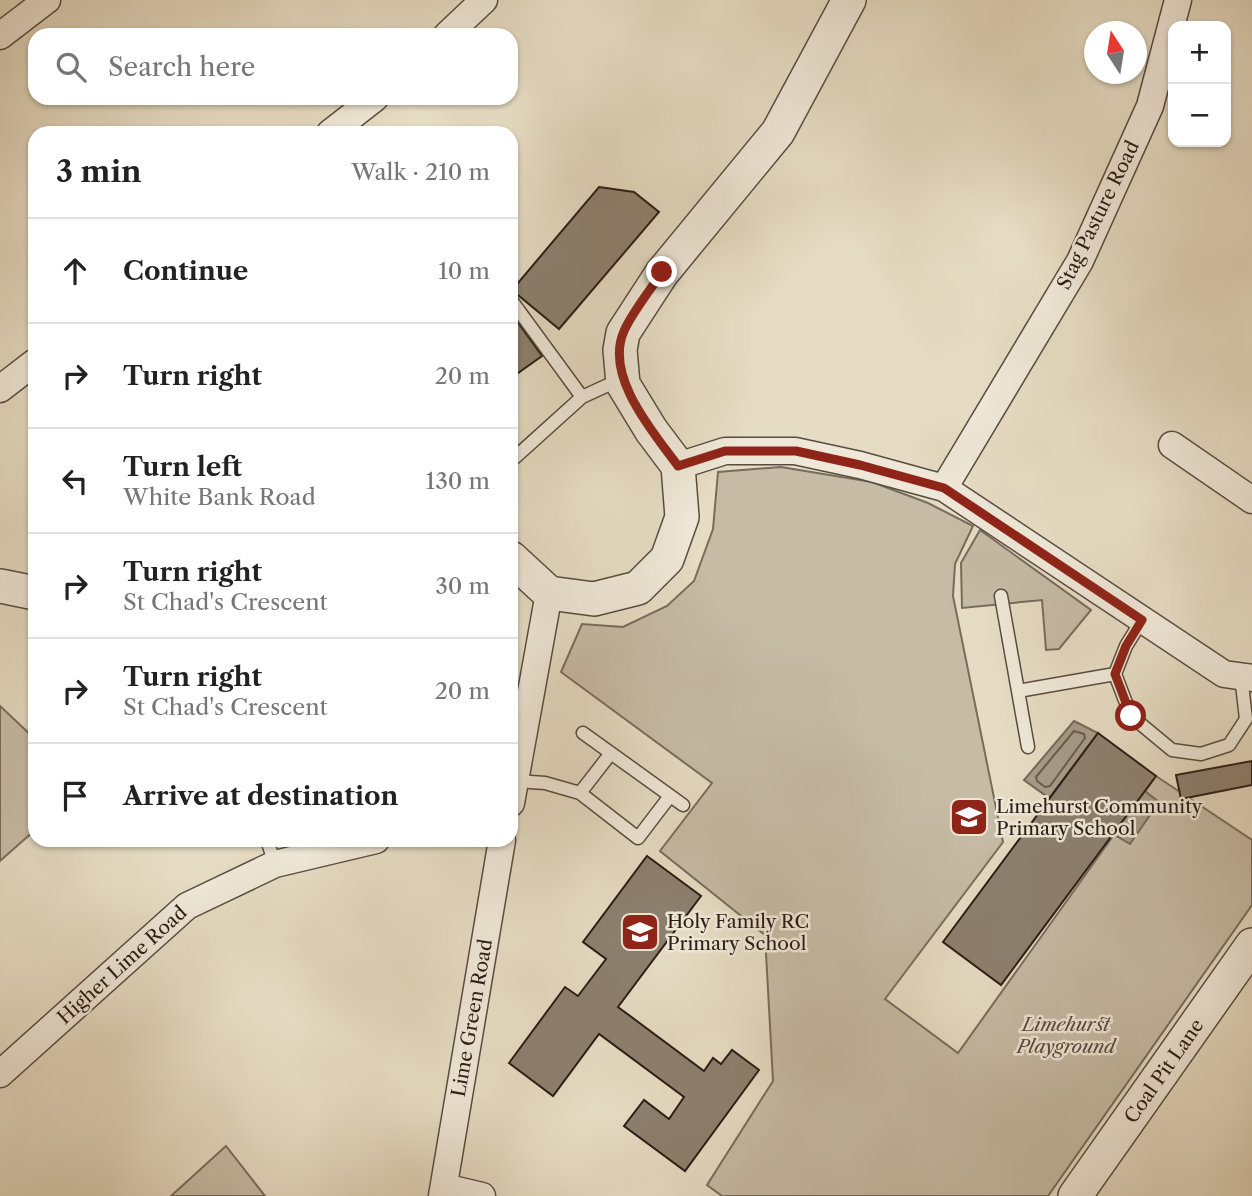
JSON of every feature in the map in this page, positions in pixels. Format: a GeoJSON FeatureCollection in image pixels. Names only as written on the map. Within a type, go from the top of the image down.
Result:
{"type":"FeatureCollection","features":[{"type":"Feature","properties":{"kind":"street"},"geometry":{"type":"LineString","coordinates":[[0,36],[47,0]]}},
{"type":"Feature","properties":{"kind":"street"},"geometry":{"type":"LineString","coordinates":[[454,28],[484,0]]}},
{"type":"Feature","properties":{"kind":"street"},"geometry":{"type":"LineString","coordinates":[[518,564],[549,593],[594,599],[638,588],[667,559],[682,517],[678,466],[651,430],[624,384],[620,350],[623,332],[662,272],[778,132],[849,0]]}},
{"type":"Feature","properties":{"kind":"street","name":"Stag Pasture Road"},"geometry":{"type":"LineString","coordinates":[[944,488],[1080,261],[1150,106],[1178,0]]}},
{"type":"Feature","properties":{"kind":"street"},"geometry":{"type":"LineString","coordinates":[[339,126],[366,105]]}},
{"type":"Feature","properties":{"kind":"street"},"geometry":{"type":"LineString","coordinates":[[0,389],[28,367]]}},
{"type":"Feature","properties":{"kind":"street"},"geometry":{"type":"LineString","coordinates":[[1172,445],[1252,500]]}},
{"type":"Feature","properties":{"kind":"street"},"geometry":{"type":"LineString","coordinates":[[678,466],[725,451],[796,451],[944,488],[1224,674],[1246,677]]}},
{"type":"Feature","properties":{"kind":"street"},"geometry":{"type":"LineString","coordinates":[[0,586],[28,592]]}},
{"type":"Feature","properties":{"kind":"street"},"geometry":{"type":"LineString","coordinates":[[518,769],[549,593]]}},
{"type":"Feature","properties":{"kind":"street","name":"Higher Lime Road"},"geometry":{"type":"LineString","coordinates":[[0,1074],[187,906],[271,852],[315,847]]}},
{"type":"Feature","properties":{"kind":"street","name":"Lime Green Road"},"geometry":{"type":"LineString","coordinates":[[443,1191],[501,847]]}},
{"type":"Feature","properties":{"kind":"street","name":"Coal Pit Lane"},"geometry":{"type":"LineString","coordinates":[[1075,1196],[1252,946]]}},
{"type":"Feature","properties":{"kind":"street"},"geometry":{"type":"LineString","coordinates":[[443,1191],[482,1196]]}},
{"type":"Feature","properties":{"kind":"lane"},"geometry":{"type":"LineString","coordinates":[[518,310],[582,397]]}},
{"type":"Feature","properties":{"kind":"lane"},"geometry":{"type":"LineString","coordinates":[[518,455],[582,397],[608,385],[624,384]]}},
{"type":"Feature","properties":{"kind":"lane"},"geometry":{"type":"LineString","coordinates":[[1001,596],[1027,747]]}},
{"type":"Feature","properties":{"kind":"lane"},"geometry":{"type":"LineString","coordinates":[[1142,620],[1126,646],[1115,674],[1131,716],[1172,750],[1201,754],[1229,745],[1246,719],[1246,677]]}},
{"type":"Feature","properties":{"kind":"lane"},"geometry":{"type":"LineString","coordinates":[[1018,691],[1115,674]]}},
{"type":"Feature","properties":{"kind":"lane"},"geometry":{"type":"LineString","coordinates":[[583,733],[683,805]]}},
{"type":"Feature","properties":{"kind":"lane"},"geometry":{"type":"LineString","coordinates":[[580,793],[611,753]]}},
{"type":"Feature","properties":{"kind":"lane"},"geometry":{"type":"LineString","coordinates":[[518,791],[545,783],[580,793],[638,838],[670,796]]}},
{"type":"Feature","properties":{"kind":"green space","name":"Limehurst Community Primary School"},"geometry":{"type":"Polygon","coordinates":[[[781,467],[872,482],[928,503],[973,526],[955,564],[953,596],[1003,842],[885,999],[958,1053],[1156,776],[1252,840],[1252,905],[1048,1196],[722,1196],[707,1185],[773,1081],[765,935],[660,851],[712,783],[561,672],[582,624],[623,627],[667,606],[694,581],[713,529],[718,472],[781,467]]]}},
{"type":"Feature","properties":{"kind":"green space"},"geometry":{"type":"Polygon","coordinates":[[[980,530],[1091,610],[1059,649],[1046,650],[1042,600],[962,608],[961,563],[980,530]]]}},
{"type":"Feature","properties":{"kind":"green space"},"geometry":{"type":"Polygon","coordinates":[[[0,706],[28,732],[28,836],[0,861],[0,706]]]}},
{"type":"Feature","properties":{"kind":"green space"},"geometry":{"type":"Polygon","coordinates":[[[226,1146],[265,1196],[171,1196],[226,1146]]]}},
{"type":"Feature","properties":{"kind":"water"},"geometry":{"type":"Polygon","coordinates":[[[1074,721],[1098,733],[1049,798],[1024,780],[1074,721]]]}},
{"type":"Feature","properties":{"kind":"water"},"geometry":{"type":"Polygon","coordinates":[[[1145,791],[1159,802],[1130,844],[1113,834],[1145,791]]]}},
{"type":"Feature","properties":{"kind":"building"},"geometry":{"type":"Polygon","coordinates":[[[599,187],[634,192],[659,212],[559,329],[518,295],[518,283],[599,187]]]}},
{"type":"Feature","properties":{"kind":"building"},"geometry":{"type":"Polygon","coordinates":[[[518,323],[542,356],[518,373],[518,323]]]}},
{"type":"Feature","properties":{"kind":"building"},"geometry":{"type":"Polygon","coordinates":[[[1098,733],[1156,776],[1001,985],[943,942],[1098,733]]]}},
{"type":"Feature","properties":{"kind":"building"},"geometry":{"type":"Polygon","coordinates":[[[1252,761],[1252,785],[1181,799],[1176,775],[1252,761]]]}},
{"type":"Feature","properties":{"kind":"building"},"geometry":{"type":"Polygon","coordinates":[[[647,856],[701,896],[618,1007],[704,1071],[713,1058],[721,1064],[732,1050],[759,1070],[685,1171],[624,1126],[644,1100],[669,1119],[684,1097],[599,1034],[553,1096],[509,1063],[565,987],[578,996],[606,959],[583,942],[647,856]]]}},
{"type":"Feature","properties":{"kind":"place","name":"Limehurst Community Primary School"},"geometry":{"type":"Point","coordinates":[969,817]}},
{"type":"Feature","properties":{"kind":"place","name":"Holy Family RC Primary School"},"geometry":{"type":"Point","coordinates":[640,932]}},
{"type":"Feature","properties":{"kind":"route"},"geometry":{"type":"LineString","coordinates":[[662,272],[623,332],[620,350],[624,384],[651,430],[678,466],[725,451],[796,451],[944,488],[1142,620],[1126,646],[1115,674],[1131,716]]}},
{"type":"Feature","properties":{"kind":"park label","name":"Limehurst Playground"},"geometry":{"type":"Point","coordinates":[1066,1035]}}]}
